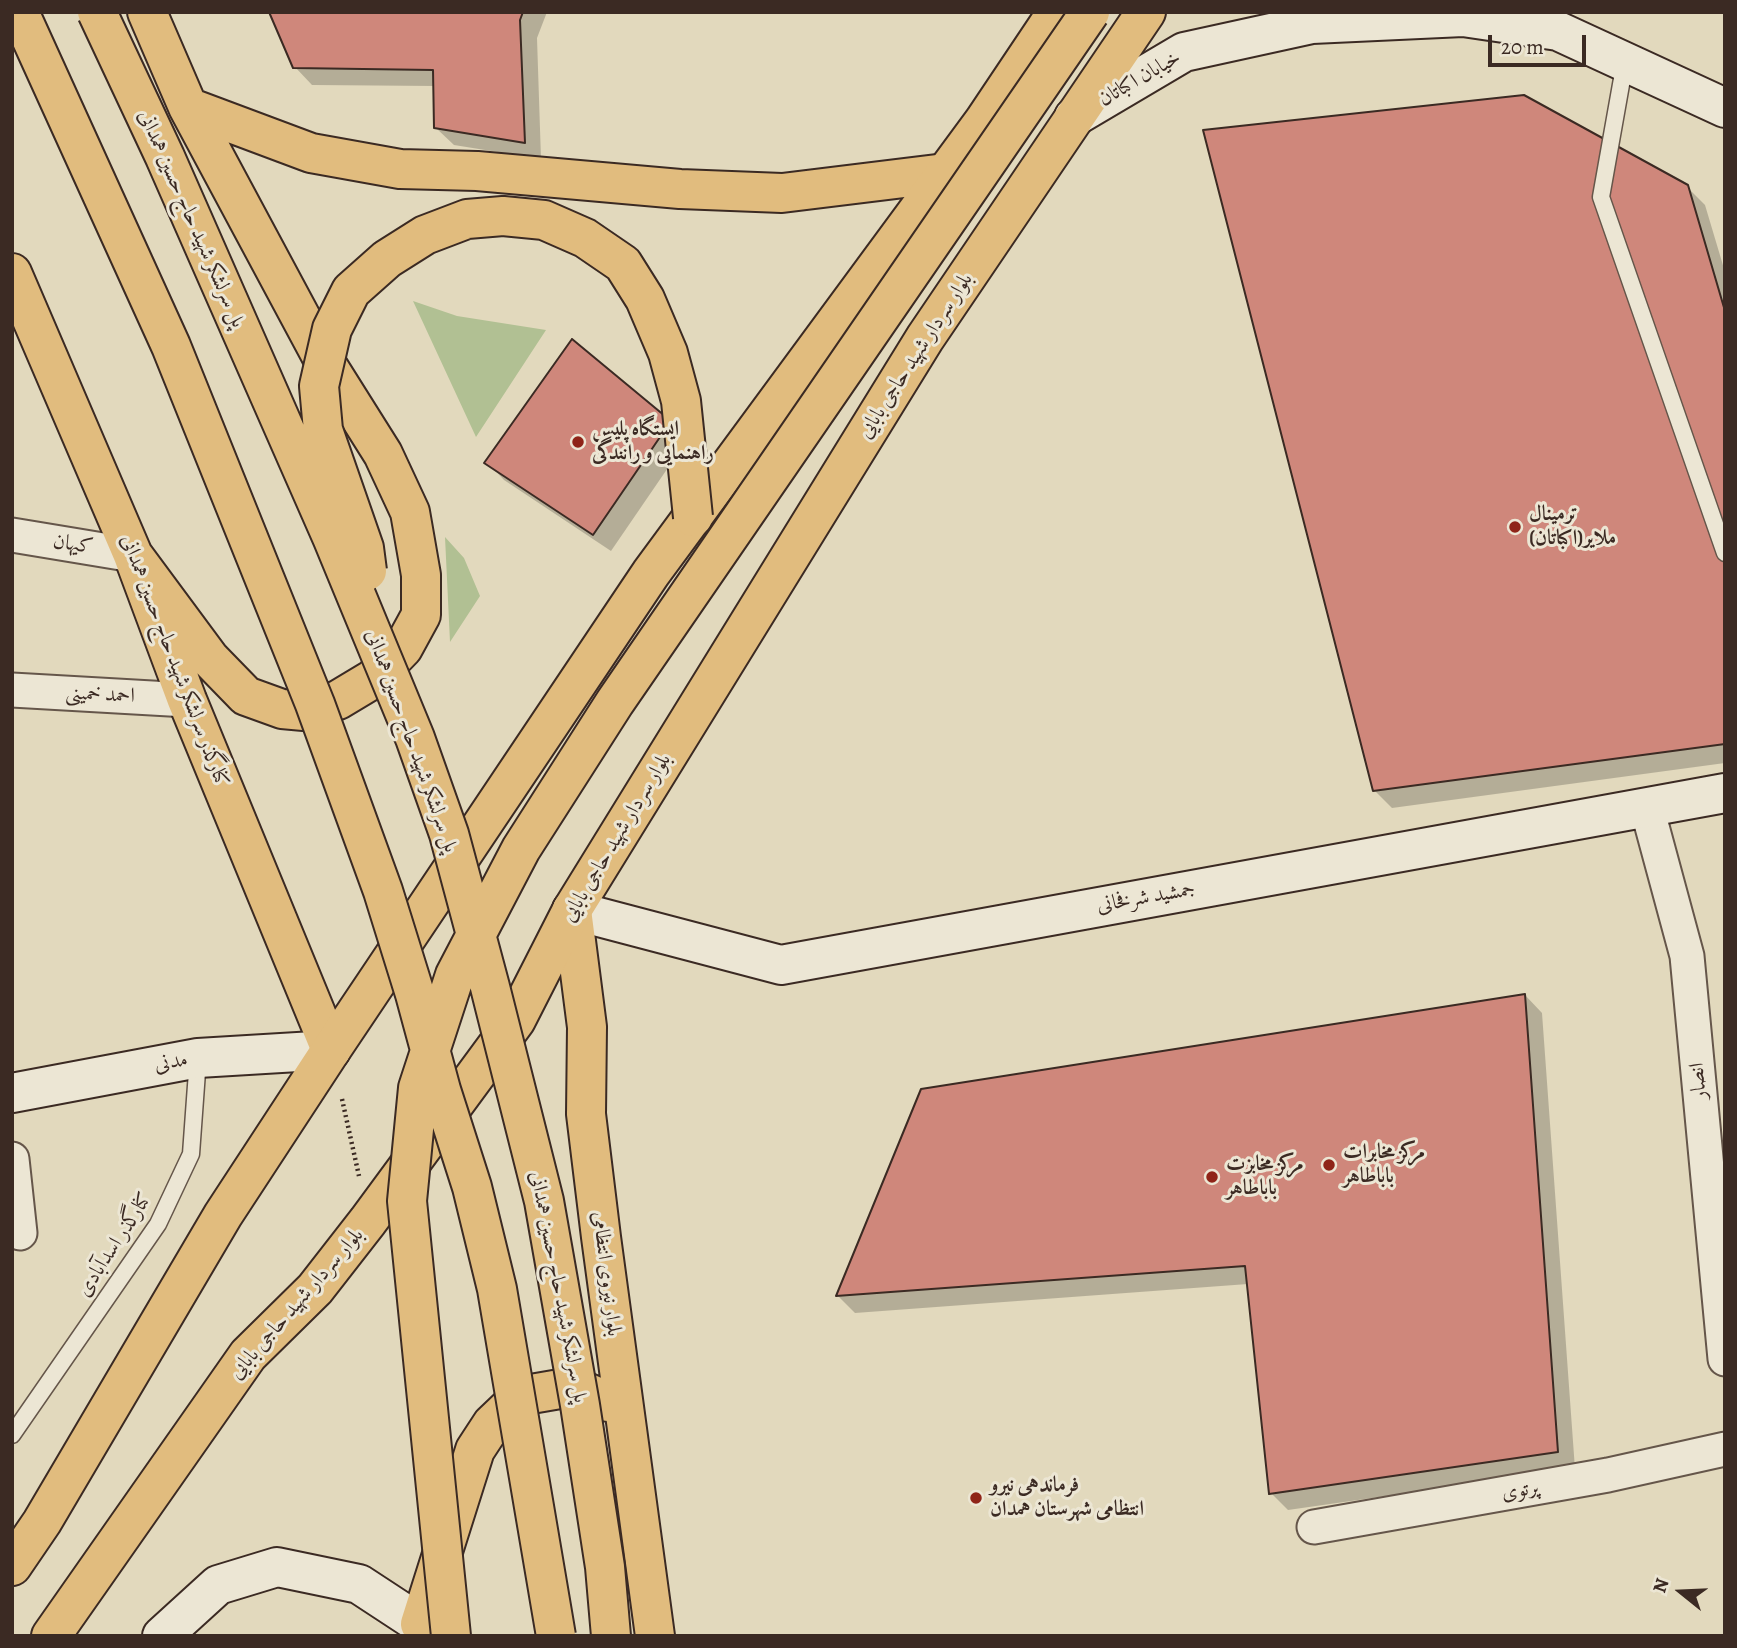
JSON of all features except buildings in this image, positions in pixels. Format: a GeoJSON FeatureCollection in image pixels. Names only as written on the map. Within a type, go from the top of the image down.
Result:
{"type":"FeatureCollection","features":[{"type":"Feature","properties":{"kind":"main road","name":"پل سرلشکر شهید حاج حسین همدانی"},"geometry":{"type":"LineString","coordinates":[[97,12],[176,182],[332,537],[415,738],[449,834],[544,1201],[605,1567],[611,1636]]}},
{"type":"Feature","properties":{"kind":"main road"},"geometry":{"type":"LineString","coordinates":[[133,555],[210,659],[246,696],[282,709],[304,710],[338,700],[373,679],[403,648],[421,615],[421,575],[410,512],[383,454],[322,357],[188,107],[147,12]]}},
{"type":"Feature","properties":{"kind":"main road"},"geometry":{"type":"LineString","coordinates":[[12,1566],[27,1523],[223,1215],[651,573],[984,121],[1057,12]]}},
{"type":"Feature","properties":{"kind":"main road"},"geometry":{"type":"LineString","coordinates":[[431,1632],[407,1201],[418,1088],[455,975],[521,849],[615,702],[1090,12]]}},
{"type":"Feature","properties":{"kind":"main road","name":"بلوار سردار شهید حاجی بابایی"},"geometry":{"type":"LineString","coordinates":[[51,1636],[248,1355],[315,1289],[516,1020],[572,910],[925,338],[1146,12]]}},
{"type":"Feature","properties":{"kind":"main road"},"geometry":{"type":"LineString","coordinates":[[20,14],[171,345],[315,704],[383,891],[472,1187],[497,1289],[556,1636]]}},
{"type":"Feature","properties":{"kind":"main road","name":"خیابان اکباتان"},"geometry":{"type":"LineString","coordinates":[[1074,117],[1184,52],[1312,23],[1463,17],[1550,21],[1625,62],[1725,108]]}},
{"type":"Feature","properties":{"kind":"main road"},"geometry":{"type":"LineString","coordinates":[[188,107],[311,153],[400,169],[477,171],[680,189],[782,193],[945,173]]}},
{"type":"Feature","properties":{"kind":"main road"},"geometry":{"type":"LineString","coordinates":[[375,639],[364,548],[323,430],[319,386],[332,329],[352,292],[387,259],[425,235],[467,219],[503,216],[544,220],[585,238],[623,264],[645,299],[668,352],[681,401],[693,517]]}},
{"type":"Feature","properties":{"kind":"main road","name":"کنارگذر سرلشکر شهید حاج حسین همدانی"},"geometry":{"type":"LineString","coordinates":[[12,273],[133,555],[187,700],[331,1050]]}},
{"type":"Feature","properties":{"kind":"main road","name":"جمشید شرفخانی"},"geometry":{"type":"LineString","coordinates":[[572,910],[781,965],[1725,793]]}},
{"type":"Feature","properties":{"kind":"main road","name":"بلوار نیروی انتظامی"},"geometry":{"type":"LineString","coordinates":[[572,910],[587,1027],[586,1114],[655,1636]]}},
{"type":"Feature","properties":{"kind":"main road","name":"مدنی"},"geometry":{"type":"LineString","coordinates":[[12,1093],[198,1058],[331,1050]]}},
{"type":"Feature","properties":{"kind":"main road"},"geometry":{"type":"LineString","coordinates":[[431,1632],[475,1450],[492,1424],[513,1404],[531,1394],[560,1389],[582,1390],[603,1398],[625,1412]]}},
{"type":"Feature","properties":{"kind":"main road"},"geometry":{"type":"LineString","coordinates":[[162,1636],[218,1585],[277,1567],[359,1584],[431,1632]]}},
{"type":"Feature","properties":{"kind":"street","name":"کیهان"},"geometry":{"type":"LineString","coordinates":[[12,535],[133,555]]}},
{"type":"Feature","properties":{"kind":"street","name":"احمد خمینی"},"geometry":{"type":"LineString","coordinates":[[12,690],[187,700]]}},
{"type":"Feature","properties":{"kind":"street","name":"انصار"},"geometry":{"type":"LineString","coordinates":[[1647,807],[1687,956],[1725,1359]]}},
{"type":"Feature","properties":{"kind":"street"},"geometry":{"type":"LineString","coordinates":[[12,1159],[20,1233]]}},
{"type":"Feature","properties":{"kind":"street","name":"پرتوی"},"geometry":{"type":"LineString","coordinates":[[1314,1527],[1608,1475],[1725,1449]]}},
{"type":"Feature","properties":{"kind":"lane"},"geometry":{"type":"LineString","coordinates":[[1625,62],[1601,197],[1725,553]]}},
{"type":"Feature","properties":{"kind":"lane","name":"کنارگذر اسدآبادی"},"geometry":{"type":"LineString","coordinates":[[12,1435],[158,1224],[191,1154],[198,1058]]}},
{"type":"Feature","properties":{"kind":"path"},"geometry":{"type":"LineString","coordinates":[[331,1050],[369,1220]]}},
{"type":"Feature","properties":{"kind":"green space"},"geometry":{"type":"Polygon","coordinates":[[[413,301],[457,316],[546,330],[476,437],[413,301]]]}},
{"type":"Feature","properties":{"kind":"green space"},"geometry":{"type":"Polygon","coordinates":[[[445,537],[464,558],[480,596],[450,642],[445,537]]]}},
{"type":"Feature","properties":{"kind":"place","name":"ایستگاه پلیس راهنمایی و رانندگی"},"geometry":{"type":"Point","coordinates":[578,442]}},
{"type":"Feature","properties":{"kind":"place","name":"ترمینال ملایر(اکباتان)"},"geometry":{"type":"Point","coordinates":[1515,527]}},
{"type":"Feature","properties":{"kind":"place","name":"مرکز مخابرات باباطاهر"},"geometry":{"type":"Point","coordinates":[1329,1165]}},
{"type":"Feature","properties":{"kind":"place","name":"مرکز مخابزت باباطاهر"},"geometry":{"type":"Point","coordinates":[1212,1177]}},
{"type":"Feature","properties":{"kind":"place","name":"فرماندهی نیرو انتظامی شهرستان همدان"},"geometry":{"type":"Point","coordinates":[976,1498]}}]}
